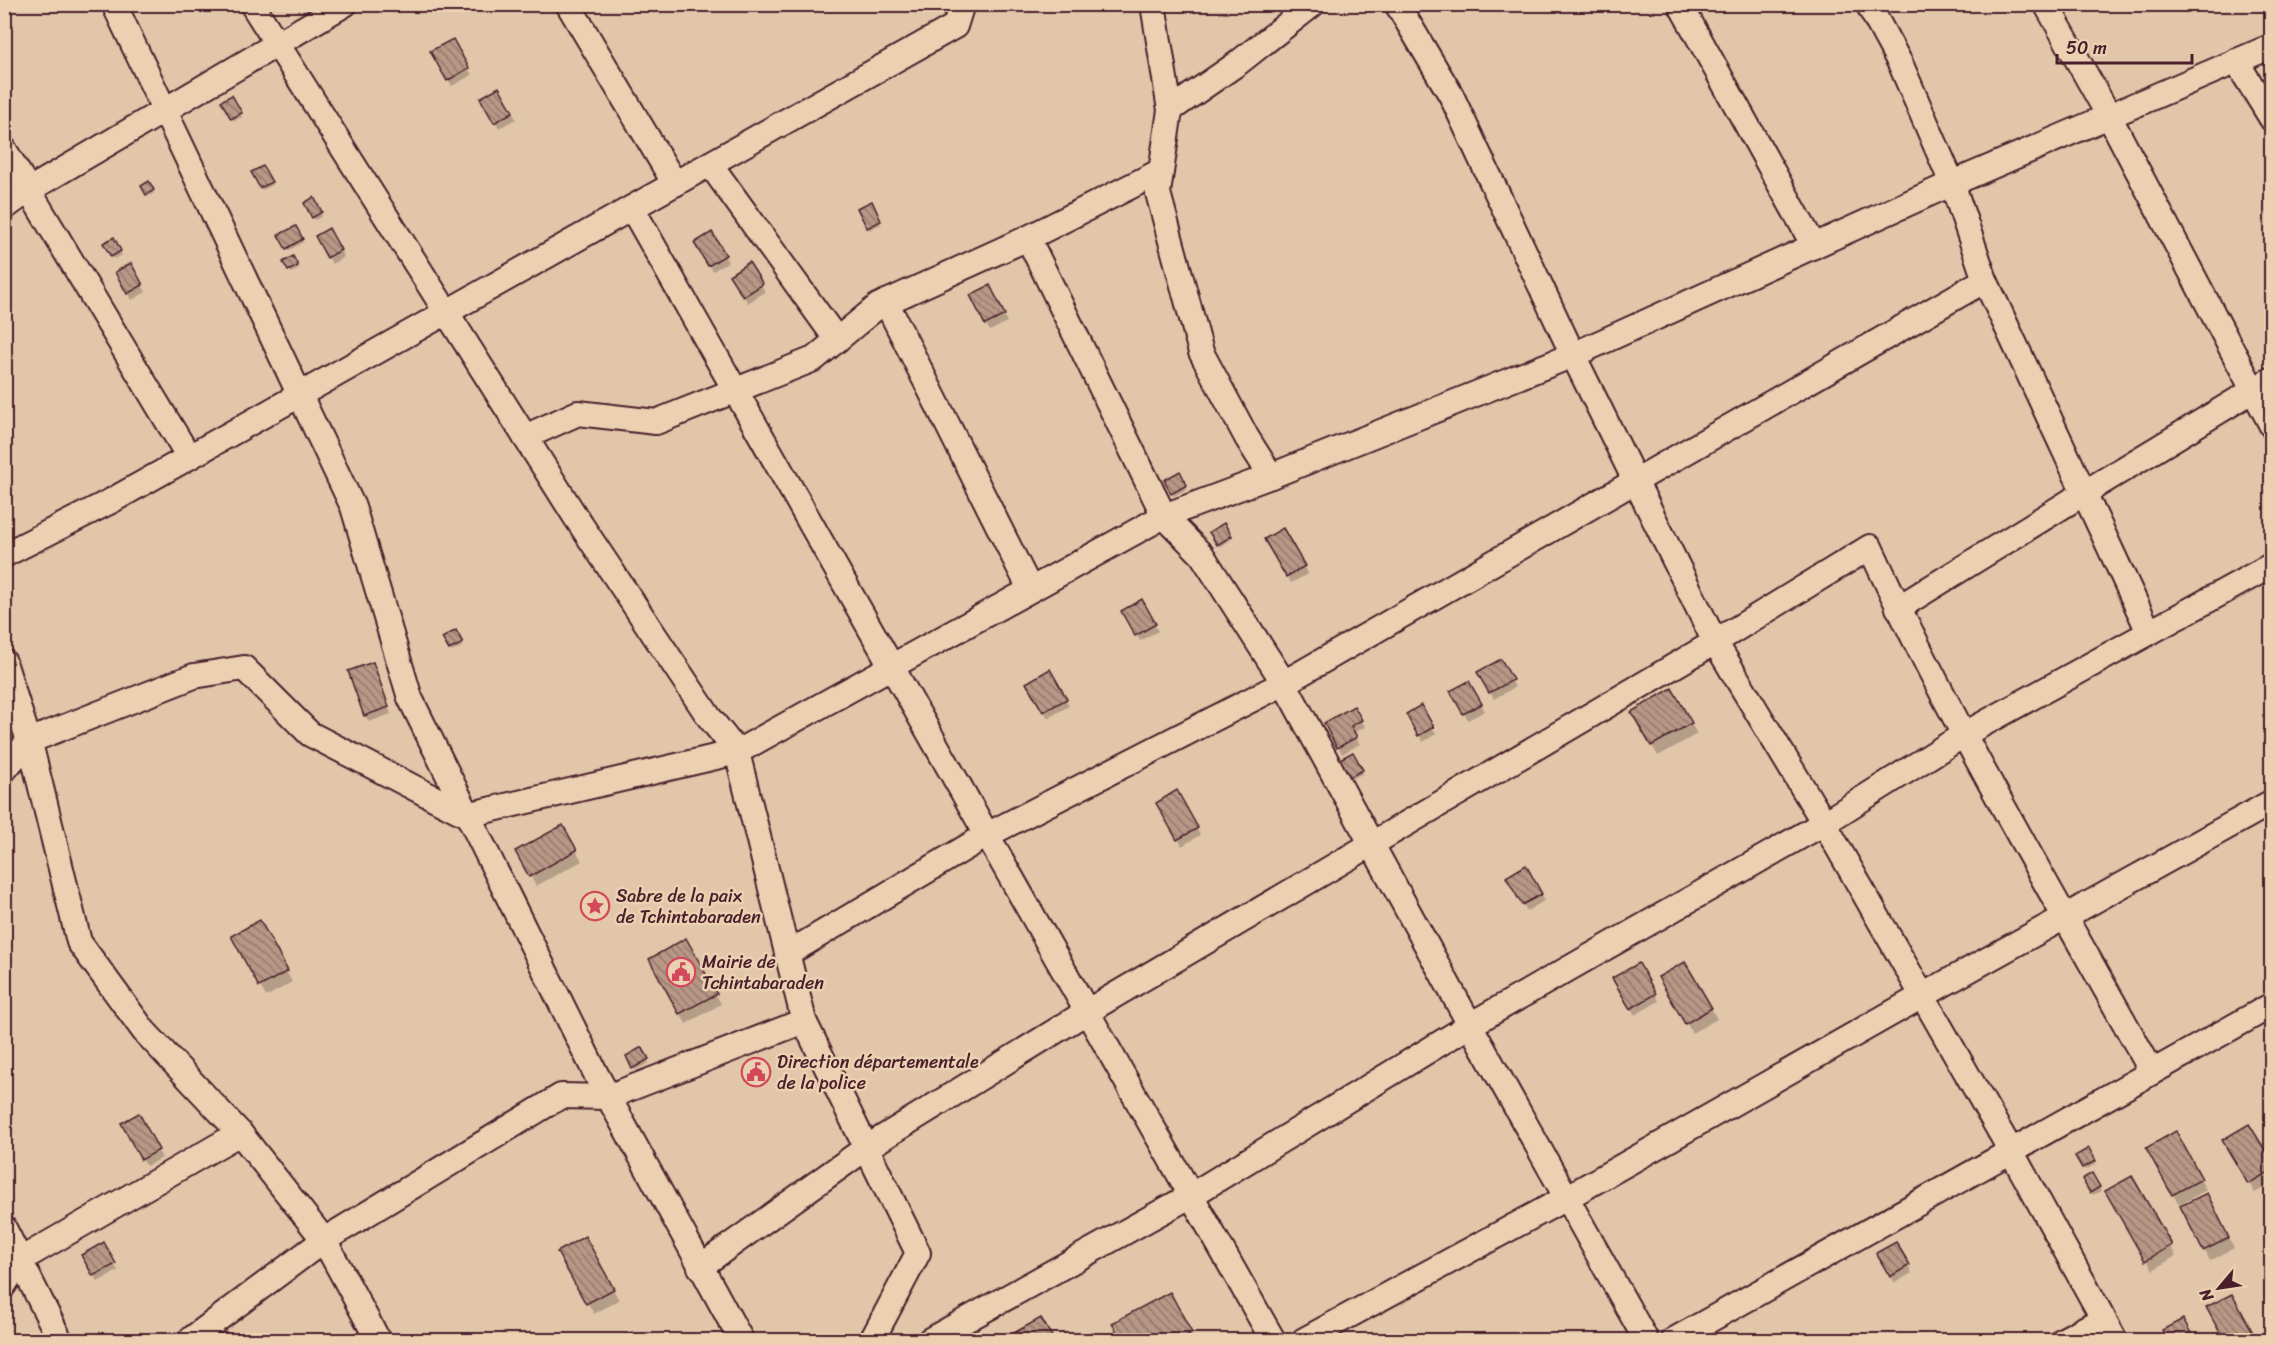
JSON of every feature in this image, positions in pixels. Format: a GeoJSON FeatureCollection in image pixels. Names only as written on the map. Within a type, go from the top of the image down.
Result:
{"type":"FeatureCollection","features":[{"type":"Feature","properties":{"kind":"street"},"geometry":{"type":"LineString","coordinates":[[114,4],[353,507],[410,698],[608,1097],[741,1341]]}},
{"type":"Feature","properties":{"kind":"street"},"geometry":{"type":"LineString","coordinates":[[252,4],[575,516],[709,717],[737,752],[804,1021],[918,1253],[872,1341]]}},
{"type":"Feature","properties":{"kind":"street"},"geometry":{"type":"LineString","coordinates":[[4,208],[29,190],[345,4]]}},
{"type":"Feature","properties":{"kind":"street"},"geometry":{"type":"LineString","coordinates":[[568,4],[675,184]]}},
{"type":"Feature","properties":{"kind":"street"},"geometry":{"type":"LineString","coordinates":[[4,555],[111,501],[955,26],[962,4]]}},
{"type":"Feature","properties":{"kind":"street"},"geometry":{"type":"LineString","coordinates":[[1153,4],[1170,110],[1158,193],[1202,352],[1247,438],[1271,476]]}},
{"type":"Feature","properties":{"kind":"street"},"geometry":{"type":"LineString","coordinates":[[1170,110],[1238,63],[1313,4]]}},
{"type":"Feature","properties":{"kind":"street"},"geometry":{"type":"LineString","coordinates":[[1397,4],[1451,95],[1573,355],[1715,642],[1824,823],[2011,1151],[2115,1341]]}},
{"type":"Feature","properties":{"kind":"street"},"geometry":{"type":"LineString","coordinates":[[1680,4],[1814,246]]}},
{"type":"Feature","properties":{"kind":"street"},"geometry":{"type":"LineString","coordinates":[[1868,4],[1901,64],[1952,183],[1985,280],[2149,632]]}},
{"type":"Feature","properties":{"kind":"street"},"geometry":{"type":"LineString","coordinates":[[2046,4],[2262,386],[2271,426]]}},
{"type":"Feature","properties":{"kind":"street"},"geometry":{"type":"LineString","coordinates":[[4,770],[29,741],[194,676],[244,668],[310,735],[467,814],[737,752],[1164,516],[1271,476],[1573,355],[1952,183],[2271,45]]}},
{"type":"Feature","properties":{"kind":"street"},"geometry":{"type":"LineString","coordinates":[[2236,61],[2271,119]]}},
{"type":"Feature","properties":{"kind":"street"},"geometry":{"type":"LineString","coordinates":[[4,149],[189,457]]}},
{"type":"Feature","properties":{"kind":"street"},"geometry":{"type":"LineString","coordinates":[[710,164],[837,340]]}},
{"type":"Feature","properties":{"kind":"street"},"geometry":{"type":"LineString","coordinates":[[525,437],[578,413],[656,422],[736,392],[814,359],[878,306],[1028,238],[1161,171]]}},
{"type":"Feature","properties":{"kind":"street"},"geometry":{"type":"LineString","coordinates":[[632,208],[1273,1341]]}},
{"type":"Feature","properties":{"kind":"street"},"geometry":{"type":"LineString","coordinates":[[1028,238],[1164,516],[1202,555],[1284,683],[1470,1025],[1646,1341]]}},
{"type":"Feature","properties":{"kind":"street"},"geometry":{"type":"LineString","coordinates":[[787,954],[987,836],[1284,683],[1985,280]]}},
{"type":"Feature","properties":{"kind":"street"},"geometry":{"type":"LineString","coordinates":[[886,303],[1030,589]]}},
{"type":"Feature","properties":{"kind":"street"},"geometry":{"type":"LineString","coordinates":[[1898,608],[2084,492],[2262,386]]}},
{"type":"Feature","properties":{"kind":"street"},"geometry":{"type":"LineString","coordinates":[[700,1267],[866,1148],[1088,1011],[1715,642],[1870,547],[1898,608],[1965,734],[2152,1072]]}},
{"type":"Feature","properties":{"kind":"street"},"geometry":{"type":"LineString","coordinates":[[930,1341],[1190,1196],[1470,1025],[1824,823],[1965,734],[2271,565]]}},
{"type":"Feature","properties":{"kind":"street"},"geometry":{"type":"LineString","coordinates":[[4,662],[29,741],[79,942],[144,1031],[240,1133],[324,1240],[378,1341]]}},
{"type":"Feature","properties":{"kind":"street"},"geometry":{"type":"LineString","coordinates":[[1304,1341],[1566,1198],[2271,802]]}},
{"type":"Feature","properties":{"kind":"street"},"geometry":{"type":"LineString","coordinates":[[1674,1341],[2271,1005]]}},
{"type":"Feature","properties":{"kind":"street"},"geometry":{"type":"LineString","coordinates":[[190,1341],[324,1240],[561,1096],[608,1097],[804,1021]]}},
{"type":"Feature","properties":{"kind":"street"},"geometry":{"type":"LineString","coordinates":[[4,1285],[20,1260],[240,1133]]}},
{"type":"Feature","properties":{"kind":"street"},"geometry":{"type":"LineString","coordinates":[[4,1228],[60,1341]]}},
{"type":"Feature","properties":{"kind":"street"},"geometry":{"type":"LineString","coordinates":[[2063,1341],[2103,1319]]}},
{"type":"Feature","properties":{"kind":"building"},"geometry":{"type":"Polygon","coordinates":[[[453,39],[469,68],[447,81],[430,51],[453,39]]]}},
{"type":"Feature","properties":{"kind":"building"},"geometry":{"type":"Polygon","coordinates":[[[499,87],[513,112],[494,123],[480,98],[499,87]]]}},
{"type":"Feature","properties":{"kind":"building"},"geometry":{"type":"Polygon","coordinates":[[[232,95],[242,113],[231,119],[221,101],[232,95]]]}},
{"type":"Feature","properties":{"kind":"building"},"geometry":{"type":"Polygon","coordinates":[[[263,166],[272,182],[260,188],[251,172],[263,166]]]}},
{"type":"Feature","properties":{"kind":"building"},"geometry":{"type":"Polygon","coordinates":[[[149,181],[154,190],[146,195],[141,186],[149,181]]]}},
{"type":"Feature","properties":{"kind":"building"},"geometry":{"type":"Polygon","coordinates":[[[314,197],[322,212],[312,218],[304,203],[314,197]]]}},
{"type":"Feature","properties":{"kind":"building"},"geometry":{"type":"Polygon","coordinates":[[[872,201],[881,221],[867,228],[857,208],[872,201]]]}},
{"type":"Feature","properties":{"kind":"building"},"geometry":{"type":"Polygon","coordinates":[[[296,226],[303,239],[286,249],[278,235],[296,226]]]}},
{"type":"Feature","properties":{"kind":"building"},"geometry":{"type":"Polygon","coordinates":[[[329,228],[341,250],[327,258],[315,236],[329,228]]]}},
{"type":"Feature","properties":{"kind":"building"},"geometry":{"type":"Polygon","coordinates":[[[712,232],[726,255],[708,266],[694,243],[712,232]]]}},
{"type":"Feature","properties":{"kind":"building"},"geometry":{"type":"Polygon","coordinates":[[[114,237],[121,251],[111,257],[103,243],[114,237]]]}},
{"type":"Feature","properties":{"kind":"building"},"geometry":{"type":"Polygon","coordinates":[[[293,256],[298,266],[288,271],[283,262],[293,256]]]}},
{"type":"Feature","properties":{"kind":"building"},"geometry":{"type":"Polygon","coordinates":[[[749,262],[763,284],[743,297],[729,275],[749,262]]]}},
{"type":"Feature","properties":{"kind":"building"},"geometry":{"type":"Polygon","coordinates":[[[131,263],[143,285],[127,294],[115,272],[131,263]]]}},
{"type":"Feature","properties":{"kind":"building"},"geometry":{"type":"Polygon","coordinates":[[[990,285],[1005,315],[985,325],[970,295],[990,285]]]}},
{"type":"Feature","properties":{"kind":"building"},"geometry":{"type":"Polygon","coordinates":[[[1180,471],[1187,485],[1171,494],[1164,480],[1180,471]]]}},
{"type":"Feature","properties":{"kind":"building"},"geometry":{"type":"Polygon","coordinates":[[[1224,523],[1232,536],[1217,545],[1209,532],[1224,523]]]}},
{"type":"Feature","properties":{"kind":"building"},"geometry":{"type":"Polygon","coordinates":[[[1283,528],[1305,566],[1286,577],[1264,539],[1283,528]]]}},
{"type":"Feature","properties":{"kind":"building"},"geometry":{"type":"Polygon","coordinates":[[[1142,599],[1156,624],[1135,636],[1121,611],[1142,599]]]}},
{"type":"Feature","properties":{"kind":"building"},"geometry":{"type":"Polygon","coordinates":[[[456,630],[463,643],[449,650],[442,638],[456,630]]]}},
{"type":"Feature","properties":{"kind":"building"},"geometry":{"type":"Polygon","coordinates":[[[1501,659],[1513,680],[1489,693],[1477,672],[1501,659]]]}},
{"type":"Feature","properties":{"kind":"building"},"geometry":{"type":"Polygon","coordinates":[[[373,662],[389,707],[364,716],[348,671],[373,662]]]}},
{"type":"Feature","properties":{"kind":"building"},"geometry":{"type":"Polygon","coordinates":[[[1050,669],[1067,699],[1043,712],[1026,683],[1050,669]]]}},
{"type":"Feature","properties":{"kind":"building"},"geometry":{"type":"Polygon","coordinates":[[[1469,681],[1482,704],[1463,714],[1450,691],[1469,681]]]}},
{"type":"Feature","properties":{"kind":"building"},"geometry":{"type":"Polygon","coordinates":[[[1672,688],[1692,723],[1651,746],[1631,712],[1672,688]]]}},
{"type":"Feature","properties":{"kind":"building"},"geometry":{"type":"Polygon","coordinates":[[[1421,705],[1434,727],[1418,736],[1406,714],[1421,705]]]}},
{"type":"Feature","properties":{"kind":"building"},"geometry":{"type":"Polygon","coordinates":[[[1354,706],[1362,720],[1351,726],[1357,737],[1337,748],[1324,723],[1354,706]]]}},
{"type":"Feature","properties":{"kind":"building"},"geometry":{"type":"Polygon","coordinates":[[[1353,752],[1363,770],[1348,778],[1338,760],[1353,752]]]}},
{"type":"Feature","properties":{"kind":"building"},"geometry":{"type":"Polygon","coordinates":[[[1177,790],[1198,828],[1177,840],[1156,803],[1177,790]]]}},
{"type":"Feature","properties":{"kind":"building"},"geometry":{"type":"Polygon","coordinates":[[[563,825],[577,850],[529,877],[515,851],[563,825]]]}},
{"type":"Feature","properties":{"kind":"building"},"geometry":{"type":"Polygon","coordinates":[[[1526,865],[1542,894],[1522,905],[1506,877],[1526,865]]]}},
{"type":"Feature","properties":{"kind":"building"},"geometry":{"type":"Polygon","coordinates":[[[260,920],[288,971],[259,987],[231,936],[260,920]]]}},
{"type":"Feature","properties":{"kind":"building"},"geometry":{"type":"Polygon","coordinates":[[[686,938],[717,994],[679,1014],[649,959],[686,938]]]}},
{"type":"Feature","properties":{"kind":"building"},"geometry":{"type":"Polygon","coordinates":[[[1685,962],[1712,1008],[1685,1024],[1658,977],[1685,962]]]}},
{"type":"Feature","properties":{"kind":"building"},"geometry":{"type":"Polygon","coordinates":[[[1639,963],[1656,994],[1630,1009],[1612,978],[1639,963]]]}},
{"type":"Feature","properties":{"kind":"building"},"geometry":{"type":"Polygon","coordinates":[[[642,1047],[649,1059],[632,1069],[626,1056],[642,1047]]]}},
{"type":"Feature","properties":{"kind":"building"},"geometry":{"type":"Polygon","coordinates":[[[139,1113],[159,1150],[141,1160],[121,1123],[139,1113]]]}},
{"type":"Feature","properties":{"kind":"building"},"geometry":{"type":"Polygon","coordinates":[[[2249,1124],[2272,1161],[2272,1170],[2248,1184],[2222,1140],[2249,1124]]]}},
{"type":"Feature","properties":{"kind":"building"},"geometry":{"type":"Polygon","coordinates":[[[2176,1131],[2202,1179],[2172,1195],[2146,1148],[2176,1131]]]}},
{"type":"Feature","properties":{"kind":"building"},"geometry":{"type":"Polygon","coordinates":[[[2089,1148],[2096,1161],[2082,1168],[2075,1156],[2089,1148]]]}},
{"type":"Feature","properties":{"kind":"building"},"geometry":{"type":"Polygon","coordinates":[[[2092,1173],[2100,1187],[2090,1193],[2082,1179],[2092,1173]]]}},
{"type":"Feature","properties":{"kind":"building"},"geometry":{"type":"Polygon","coordinates":[[[2132,1176],[2172,1245],[2145,1261],[2105,1191],[2132,1176]]]}},
{"type":"Feature","properties":{"kind":"building"},"geometry":{"type":"Polygon","coordinates":[[[2207,1193],[2229,1238],[2203,1251],[2180,1206],[2207,1193]]]}},
{"type":"Feature","properties":{"kind":"building"},"geometry":{"type":"Polygon","coordinates":[[[585,1236],[614,1289],[586,1304],[557,1252],[585,1236]]]}},
{"type":"Feature","properties":{"kind":"building"},"geometry":{"type":"Polygon","coordinates":[[[104,1242],[116,1264],[93,1276],[81,1255],[104,1242]]]}},
{"type":"Feature","properties":{"kind":"building"},"geometry":{"type":"Polygon","coordinates":[[[1896,1242],[1910,1265],[1890,1277],[1876,1253],[1896,1242]]]}},
{"type":"Feature","properties":{"kind":"building"},"geometry":{"type":"Polygon","coordinates":[[[1170,1292],[1192,1333],[1178,1340],[1121,1340],[1112,1323],[1170,1292]]]}},
{"type":"Feature","properties":{"kind":"building"},"geometry":{"type":"Polygon","coordinates":[[[2232,1294],[2257,1340],[2224,1340],[2206,1307],[2232,1294]]]}},
{"type":"Feature","properties":{"kind":"building"},"geometry":{"type":"Polygon","coordinates":[[[1041,1318],[1054,1340],[1001,1340],[1041,1318]]]}},
{"type":"Feature","properties":{"kind":"building"},"geometry":{"type":"Polygon","coordinates":[[[2183,1319],[2195,1340],[2168,1340],[2162,1330],[2183,1319]]]}},
{"type":"Feature","properties":{"kind":"building"},"geometry":{"type":"Polygon","coordinates":[[[632,1332],[637,1340],[618,1340],[632,1332]]]}},
{"type":"Feature","properties":{"kind":"place","name":"Sabre de la paix de Tchintabaraden"},"geometry":{"type":"Point","coordinates":[595,906]}},
{"type":"Feature","properties":{"kind":"place","name":"Mairie de Tchintabaraden"},"geometry":{"type":"Point","coordinates":[681,972]}},
{"type":"Feature","properties":{"kind":"place","name":"Direction départementale de la police"},"geometry":{"type":"Point","coordinates":[756,1072]}}]}
